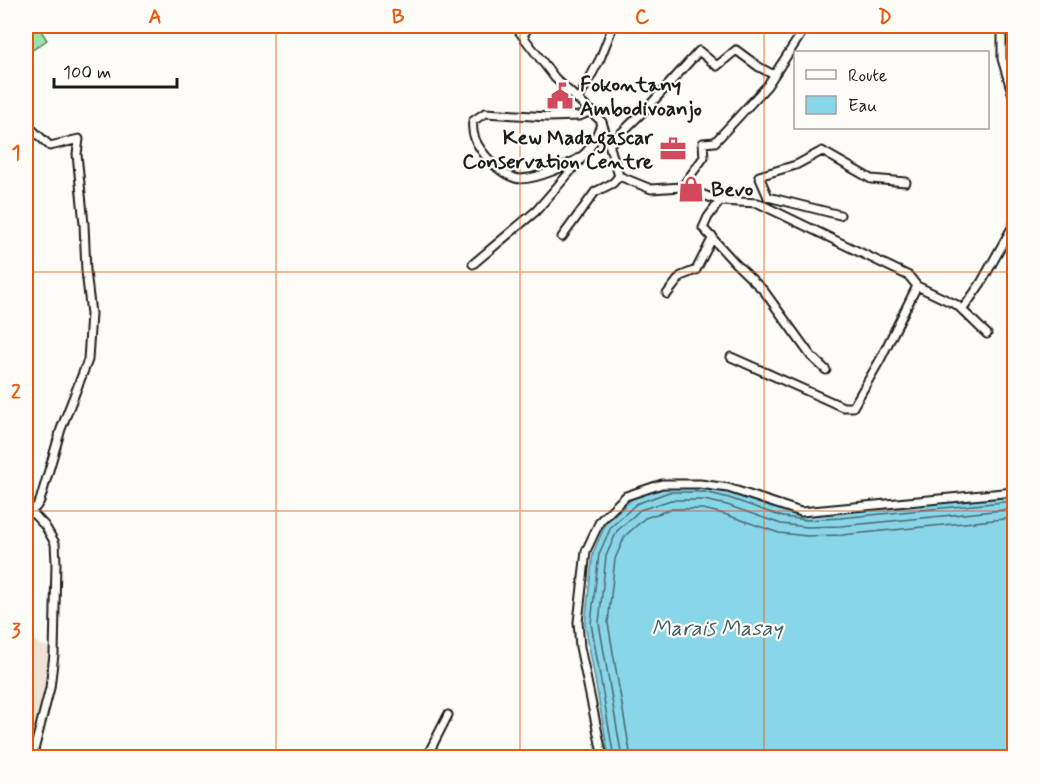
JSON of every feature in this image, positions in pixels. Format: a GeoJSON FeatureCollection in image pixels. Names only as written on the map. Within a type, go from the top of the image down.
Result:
{"type":"FeatureCollection","features":[{"type":"Feature","properties":{"kind":"street"},"geometry":{"type":"LineString","coordinates":[[515,26],[555,78],[602,122],[619,176]]}},
{"type":"Feature","properties":{"kind":"street"},"geometry":{"type":"LineString","coordinates":[[523,36],[529,26]]}},
{"type":"Feature","properties":{"kind":"street"},"geometry":{"type":"LineString","coordinates":[[605,26],[607,38]]}},
{"type":"Feature","properties":{"kind":"street"},"geometry":{"type":"LineString","coordinates":[[578,100],[600,59],[613,26]]}},
{"type":"Feature","properties":{"kind":"street"},"geometry":{"type":"LineString","coordinates":[[1002,26],[1002,58],[1014,99]]}},
{"type":"Feature","properties":{"kind":"street"},"geometry":{"type":"LineString","coordinates":[[682,188],[704,157],[703,143],[716,142],[767,86],[805,28]]}},
{"type":"Feature","properties":{"kind":"street"},"geometry":{"type":"LineString","coordinates":[[610,144],[699,51],[717,66],[736,50],[774,75]]}},
{"type":"Feature","properties":{"kind":"street"},"geometry":{"type":"LineString","coordinates":[[587,153],[552,173],[517,179],[494,165],[478,146],[472,128],[473,121],[484,113],[548,117],[579,116],[592,111]]}},
{"type":"Feature","properties":{"kind":"street"},"geometry":{"type":"LineString","coordinates":[[473,264],[536,211],[567,178],[587,153],[602,122]]}},
{"type":"Feature","properties":{"kind":"street"},"geometry":{"type":"LineString","coordinates":[[26,124],[50,146],[79,138],[76,154],[91,314],[88,360],[61,429],[40,501],[28,514]]}},
{"type":"Feature","properties":{"kind":"street"},"geometry":{"type":"LineString","coordinates":[[768,197],[759,177],[796,165],[822,151],[871,179],[906,182]]}},
{"type":"Feature","properties":{"kind":"street"},"geometry":{"type":"LineString","coordinates":[[619,176],[651,189],[682,188],[720,201],[758,203],[909,276],[916,286],[963,309],[987,334]]}},
{"type":"Feature","properties":{"kind":"street"},"geometry":{"type":"LineString","coordinates":[[562,237],[596,192],[613,183],[619,176]]}},
{"type":"Feature","properties":{"kind":"street"},"geometry":{"type":"LineString","coordinates":[[758,203],[768,197],[840,215]]}},
{"type":"Feature","properties":{"kind":"street"},"geometry":{"type":"LineString","coordinates":[[720,201],[703,228],[764,291],[811,356],[826,370]]}},
{"type":"Feature","properties":{"kind":"street"},"geometry":{"type":"LineString","coordinates":[[963,309],[981,283],[1014,224]]}},
{"type":"Feature","properties":{"kind":"street"},"geometry":{"type":"LineString","coordinates":[[667,294],[681,276],[696,270],[713,237]]}},
{"type":"Feature","properties":{"kind":"street"},"geometry":{"type":"LineString","coordinates":[[731,357],[843,407],[852,407],[880,360],[916,286]]}},
{"type":"Feature","properties":{"kind":"street"},"geometry":{"type":"LineString","coordinates":[[603,758],[580,647],[578,622],[586,551],[600,521],[626,496],[662,484],[700,484],[728,488],[801,512],[1014,492]]}},
{"type":"Feature","properties":{"kind":"street"},"geometry":{"type":"LineString","coordinates":[[26,506],[28,514],[45,526],[55,543],[56,563],[54,654],[50,688],[32,758]]}},
{"type":"Feature","properties":{"kind":"street"},"geometry":{"type":"LineString","coordinates":[[426,758],[448,715]]}},
{"type":"Feature","properties":{"kind":"shaded area"},"geometry":{"type":"Polygon","coordinates":[[[26,636],[50,649],[44,689],[27,756],[26,755],[26,636]]]}},
{"type":"Feature","properties":{"kind":"green space"},"geometry":{"type":"Polygon","coordinates":[[[26,26],[38,26],[47,40],[31,51],[26,48],[26,26]]]}},
{"type":"Feature","properties":{"kind":"water"},"geometry":{"type":"Polygon","coordinates":[[[1007,26],[1014,26],[1014,81],[1006,46],[1007,26]]]}},
{"type":"Feature","properties":{"kind":"water","name":"Marais Masay"},"geometry":{"type":"Polygon","coordinates":[[[668,486],[705,486],[731,492],[785,511],[807,514],[840,513],[1014,495],[1014,757],[609,757],[585,624],[593,553],[606,523],[633,498],[668,486]]]}},
{"type":"Feature","properties":{"kind":"place","name":"Fokontany Ambodivoanjo"},"geometry":{"type":"Point","coordinates":[560,96]}},
{"type":"Feature","properties":{"kind":"place","name":"Kew Madagascar Conservation Centre"},"geometry":{"type":"Point","coordinates":[673,149]}},
{"type":"Feature","properties":{"kind":"place","name":"Bevo"},"geometry":{"type":"Point","coordinates":[691,189]}}]}
